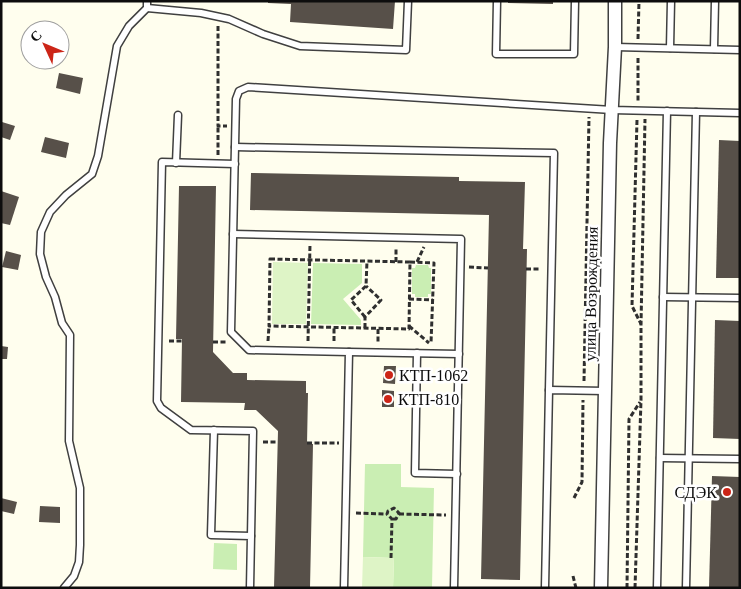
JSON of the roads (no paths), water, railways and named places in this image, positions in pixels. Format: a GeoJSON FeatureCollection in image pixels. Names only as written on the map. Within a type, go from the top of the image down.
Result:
{"type":"FeatureCollection","features":[{"type":"Feature","properties":{"kind":"street","name":"улица Возрождения"},"geometry":{"type":"LineString","coordinates":[[601,588],[615,1]]}},
{"type":"Feature","properties":{"kind":"lane"},"geometry":{"type":"LineString","coordinates":[[64,588],[74,576],[79,562],[80,488],[69,442],[70,334],[62,323],[55,297],[46,277],[40,254],[41,232],[50,212],[66,195],[92,174],[98,156],[118,46],[129,26],[147,4],[229,19],[263,34],[300,46],[406,50],[408,1]]}},
{"type":"Feature","properties":{"kind":"lane"},"geometry":{"type":"LineString","coordinates":[[497,1],[496,54],[574,54],[575,1]]}},
{"type":"Feature","properties":{"kind":"lane"},"geometry":{"type":"LineString","coordinates":[[670,1],[670,48]]}},
{"type":"Feature","properties":{"kind":"lane"},"geometry":{"type":"LineString","coordinates":[[714,49],[715,1]]}},
{"type":"Feature","properties":{"kind":"lane"},"geometry":{"type":"LineString","coordinates":[[615,47],[740,50]]}},
{"type":"Feature","properties":{"kind":"lane"},"geometry":{"type":"LineString","coordinates":[[459,354],[248,350],[231,332],[235,126],[236,99],[239,91],[248,87],[590,109],[740,113]]}},
{"type":"Feature","properties":{"kind":"lane"},"geometry":{"type":"LineString","coordinates":[[657,588],[667,111]]}},
{"type":"Feature","properties":{"kind":"lane"},"geometry":{"type":"LineString","coordinates":[[686,588],[696,112]]}},
{"type":"Feature","properties":{"kind":"lane"},"geometry":{"type":"LineString","coordinates":[[176,163],[178,115]]}},
{"type":"Feature","properties":{"kind":"lane"},"geometry":{"type":"LineString","coordinates":[[235,147],[554,153],[545,588]]}},
{"type":"Feature","properties":{"kind":"lane"},"geometry":{"type":"LineString","coordinates":[[234,164],[162,162],[157,401],[161,408],[191,430],[253,431],[250,588]]}},
{"type":"Feature","properties":{"kind":"lane"},"geometry":{"type":"LineString","coordinates":[[233,234],[462,239],[454,588]]}},
{"type":"Feature","properties":{"kind":"lane"},"geometry":{"type":"LineString","coordinates":[[663,297],[740,298]]}},
{"type":"Feature","properties":{"kind":"lane"},"geometry":{"type":"LineString","coordinates":[[344,588],[349,352]]}},
{"type":"Feature","properties":{"kind":"lane"},"geometry":{"type":"LineString","coordinates":[[418,354],[415,473],[457,474]]}},
{"type":"Feature","properties":{"kind":"lane"},"geometry":{"type":"LineString","coordinates":[[549,390],[605,391]]}},
{"type":"Feature","properties":{"kind":"lane"},"geometry":{"type":"LineString","coordinates":[[214,430],[211,535],[251,536]]}},
{"type":"Feature","properties":{"kind":"lane"},"geometry":{"type":"LineString","coordinates":[[660,458],[740,459]]}},
{"type":"Feature","properties":{"kind":"place","name":"КТП-1062"},"geometry":{"type":"Point","coordinates":[389,375]}},
{"type":"Feature","properties":{"kind":"place","name":"КТП-810"},"geometry":{"type":"Point","coordinates":[388,399]}},
{"type":"Feature","properties":{"kind":"place","name":"СДЭК"},"geometry":{"type":"Point","coordinates":[727,492]}}]}
